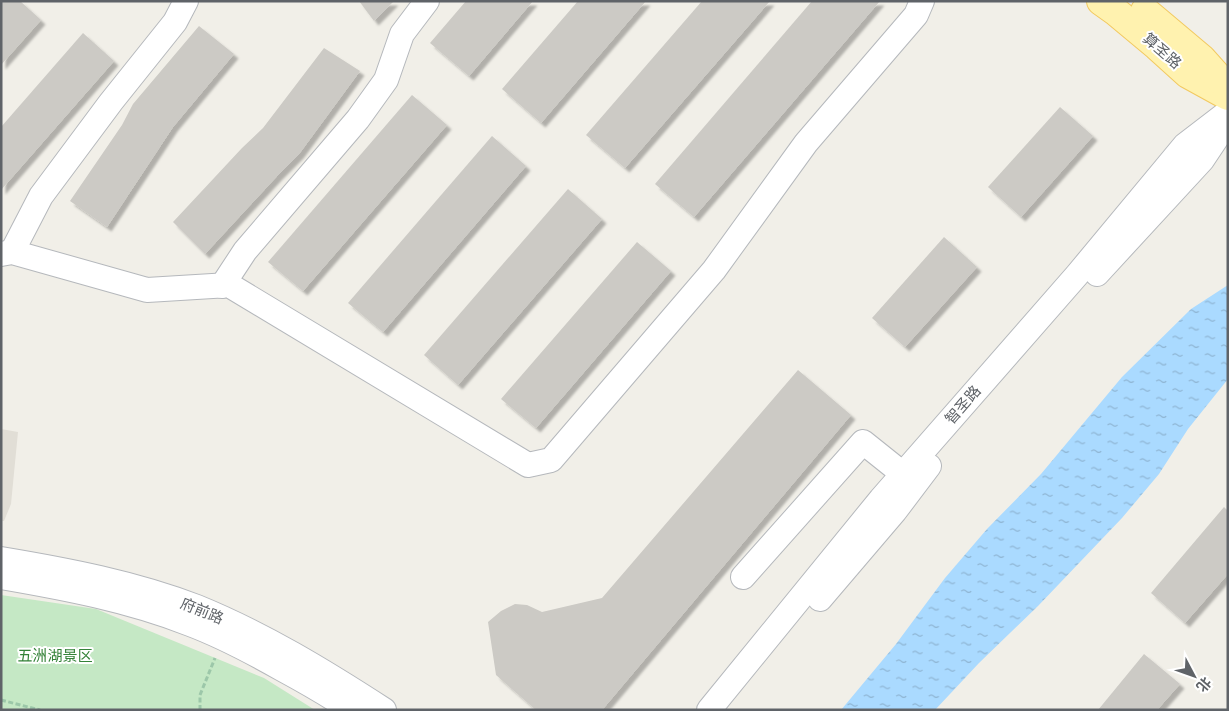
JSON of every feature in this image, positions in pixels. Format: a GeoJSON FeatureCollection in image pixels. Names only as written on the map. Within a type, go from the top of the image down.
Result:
{"type":"FeatureCollection","features":[{"type":"Feature","properties":{"kind":"main road","name":"算圣路"},"geometry":{"type":"LineString","coordinates":[[1101,1],[1157,46],[1188,74],[1228,96]]}},
{"type":"Feature","properties":{"kind":"main road","name":"算圣路"},"geometry":{"type":"LineString","coordinates":[[1133,1],[1202,59],[1228,88]]}},
{"type":"Feature","properties":{"kind":"street"},"geometry":{"type":"LineString","coordinates":[[186,1],[175,22],[110,102],[41,196],[7,253],[147,290],[229,285],[528,465],[551,460],[714,270],[806,143],[916,15],[922,1]]}},
{"type":"Feature","properties":{"kind":"street"},"geometry":{"type":"LineString","coordinates":[[222,286],[245,251],[364,112],[386,80],[402,34],[427,1]]}},
{"type":"Feature","properties":{"kind":"street","name":"智圣路"},"geometry":{"type":"LineString","coordinates":[[709,710],[903,474],[1077,275],[1185,145],[1228,112]]}},
{"type":"Feature","properties":{"kind":"street","name":"智圣路"},"geometry":{"type":"LineString","coordinates":[[728,710],[895,510],[933,461],[1088,284],[1202,160],[1228,121]]}},
{"type":"Feature","properties":{"kind":"street"},"geometry":{"type":"LineString","coordinates":[[743,577],[863,442],[903,474]]}},
{"type":"Feature","properties":{"kind":"street","name":"府前路"},"geometry":{"type":"LineString","coordinates":[[1,559],[53,567],[109,580],[197,607],[256,634],[341,682],[384,710]]}},
{"type":"Feature","properties":{"kind":"street","name":"府前路"},"geometry":{"type":"LineString","coordinates":[[1,577],[104,597],[190,624],[248,650],[332,697],[351,710]]}},
{"type":"Feature","properties":{"kind":"path"},"geometry":{"type":"LineString","coordinates":[[200,710],[200,695],[222,638]]}},
{"type":"Feature","properties":{"kind":"path"},"geometry":{"type":"LineString","coordinates":[[1,700],[40,710]]}},
{"type":"Feature","properties":{"kind":"shaded area"},"geometry":{"type":"Polygon","coordinates":[[[1,429],[18,432],[11,504],[4,521],[1,521],[1,429]]]}},
{"type":"Feature","properties":{"kind":"green space","name":"五洲湖景区"},"geometry":{"type":"Polygon","coordinates":[[[1,595],[96,609],[264,678],[315,710],[1,710],[1,595]]]}},
{"type":"Feature","properties":{"kind":"water"},"geometry":{"type":"Polygon","coordinates":[[[1228,285],[1228,379],[1188,429],[1159,474],[1122,518],[935,710],[841,710],[896,644],[945,578],[987,529],[1041,474],[1122,377],[1191,309],[1228,285]]]}},
{"type":"Feature","properties":{"kind":"building"},"geometry":{"type":"Polygon","coordinates":[[[1,1],[20,1],[41,20],[1,65],[1,1]]]}},
{"type":"Feature","properties":{"kind":"building"},"geometry":{"type":"Polygon","coordinates":[[[359,1],[394,1],[374,21],[359,1]]]}},
{"type":"Feature","properties":{"kind":"building"},"geometry":{"type":"Polygon","coordinates":[[[466,1],[533,1],[469,76],[430,43],[466,1]]]}},
{"type":"Feature","properties":{"kind":"building"},"geometry":{"type":"Polygon","coordinates":[[[578,1],[646,1],[541,123],[502,89],[578,1]]]}},
{"type":"Feature","properties":{"kind":"building"},"geometry":{"type":"Polygon","coordinates":[[[702,1],[770,1],[625,168],[586,135],[702,1]]]}},
{"type":"Feature","properties":{"kind":"building"},"geometry":{"type":"Polygon","coordinates":[[[812,1],[880,1],[694,217],[655,184],[812,1]]]}},
{"type":"Feature","properties":{"kind":"building"},"geometry":{"type":"Polygon","coordinates":[[[199,26],[234,54],[173,127],[107,227],[70,201],[122,125],[133,104],[199,26]]]}},
{"type":"Feature","properties":{"kind":"building"},"geometry":{"type":"Polygon","coordinates":[[[83,33],[114,61],[1,190],[1,127],[83,33]]]}},
{"type":"Feature","properties":{"kind":"building"},"geometry":{"type":"Polygon","coordinates":[[[324,48],[360,71],[299,154],[205,254],[173,222],[263,128],[324,48]]]}},
{"type":"Feature","properties":{"kind":"building"},"geometry":{"type":"Polygon","coordinates":[[[412,95],[447,125],[303,291],[268,262],[412,95]]]}},
{"type":"Feature","properties":{"kind":"building"},"geometry":{"type":"Polygon","coordinates":[[[1060,107],[1093,136],[1021,217],[988,187],[1060,107]]]}},
{"type":"Feature","properties":{"kind":"building"},"geometry":{"type":"Polygon","coordinates":[[[492,136],[526,166],[383,332],[348,303],[492,136]]]}},
{"type":"Feature","properties":{"kind":"building"},"geometry":{"type":"Polygon","coordinates":[[[568,189],[602,219],[458,385],[424,355],[568,189]]]}},
{"type":"Feature","properties":{"kind":"building"},"geometry":{"type":"Polygon","coordinates":[[[944,237],[977,267],[905,347],[872,318],[944,237]]]}},
{"type":"Feature","properties":{"kind":"building"},"geometry":{"type":"Polygon","coordinates":[[[637,242],[671,271],[536,428],[501,399],[637,242]]]}},
{"type":"Feature","properties":{"kind":"building"},"geometry":{"type":"Polygon","coordinates":[[[798,370],[851,415],[602,710],[536,710],[496,675],[488,622],[501,611],[515,604],[527,605],[542,612],[602,598],[798,370]]]}},
{"type":"Feature","properties":{"kind":"building"},"geometry":{"type":"Polygon","coordinates":[[[1224,507],[1228,511],[1228,574],[1185,623],[1151,593],[1224,507]]]}},
{"type":"Feature","properties":{"kind":"building"},"geometry":{"type":"Polygon","coordinates":[[[1144,654],[1180,684],[1157,710],[1098,710],[1144,654]]]}}]}
